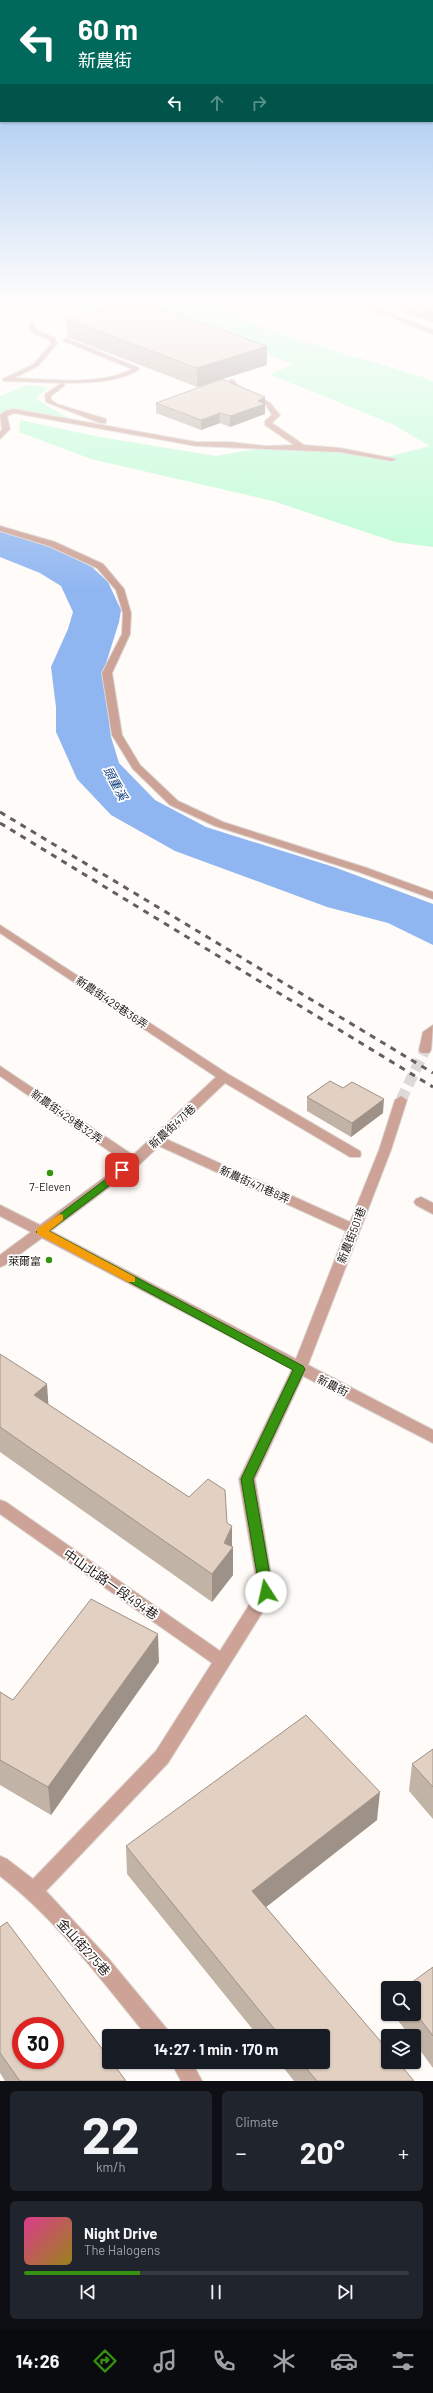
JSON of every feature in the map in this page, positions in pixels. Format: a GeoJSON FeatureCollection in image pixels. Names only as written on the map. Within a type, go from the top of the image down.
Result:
{"type":"FeatureCollection","features":[{"type":"Feature","properties":{"kind":"street"},"geometry":{"type":"LineString","coordinates":[[47,397],[48,401],[55,405],[131,431]]}},
{"type":"Feature","properties":{"kind":"street"},"geometry":{"type":"LineString","coordinates":[[255,397],[268,404],[276,415],[268,423],[302,447]]}},
{"type":"Feature","properties":{"kind":"street"},"geometry":{"type":"LineString","coordinates":[[0,437],[6,429],[3,416],[7,412],[14,411],[196,444],[230,444],[266,448],[302,447],[340,450],[392,459]]}},
{"type":"Feature","properties":{"kind":"street"},"geometry":{"type":"LineString","coordinates":[[0,528],[52,544],[100,566],[120,590],[127,612],[126,634],[107,673],[117,735],[136,767],[174,803],[220,824],[363,870],[433,896]]}},
{"type":"Feature","properties":{"kind":"street","name":"新農街429巷36弄"},"geometry":{"type":"LineString","coordinates":[[0,928],[224,1077],[355,1154]]}},
{"type":"Feature","properties":{"kind":"street"},"geometry":{"type":"LineString","coordinates":[[428,1048],[429,1032],[433,1029]]}},
{"type":"Feature","properties":{"kind":"street","name":"新農街429巷32弄"},"geometry":{"type":"LineString","coordinates":[[0,1070],[134,1162]]}},
{"type":"Feature","properties":{"kind":"street","name":"新農街471巷"},"geometry":{"type":"LineString","coordinates":[[41,1232],[134,1162],[224,1077]]}},
{"type":"Feature","properties":{"kind":"street","name":"新農街501巷"},"geometry":{"type":"LineString","coordinates":[[34,1891],[162,1757],[266,1592],[247,1479],[299,1369],[384,1150],[401,1100]]}},
{"type":"Feature","properties":{"kind":"street","name":"新農街471巷8弄"},"geometry":{"type":"LineString","coordinates":[[157,1140],[354,1229]]}},
{"type":"Feature","properties":{"kind":"street"},"geometry":{"type":"LineString","coordinates":[[422,1202],[433,1209]]}},
{"type":"Feature","properties":{"kind":"street","name":"新農街"},"geometry":{"type":"LineString","coordinates":[[0,1210],[299,1369],[433,1437]]}},
{"type":"Feature","properties":{"kind":"street"},"geometry":{"type":"LineString","coordinates":[[0,1262],[41,1232]]}},
{"type":"Feature","properties":{"kind":"street","name":"中山北路一段494巷"},"geometry":{"type":"LineString","coordinates":[[0,1506],[223,1662]]}},
{"type":"Feature","properties":{"kind":"street","name":"金山街275巷"},"geometry":{"type":"LineString","coordinates":[[0,1865],[34,1891],[101,1965],[154,2029]]}},
{"type":"Feature","properties":{"kind":"street"},"geometry":{"type":"LineString","coordinates":[[185,2069],[192,2081]]}},
{"type":"Feature","properties":{"kind":"green space"},"geometry":{"type":"Polygon","coordinates":[[[0,397],[38,397],[36,399],[68,418],[15,409],[3,411],[0,416],[0,397]]]}},
{"type":"Feature","properties":{"kind":"green space"},"geometry":{"type":"Polygon","coordinates":[[[326,397],[433,397],[433,547],[395,542],[273,501],[91,459],[19,432],[20,420],[100,437],[216,456],[274,446],[383,458],[430,446],[392,424],[326,397]]]}},
{"type":"Feature","properties":{"kind":"water","name":"頭重溪"},"geometry":{"type":"Polygon","coordinates":[[[0,531],[51,547],[92,567],[108,582],[121,610],[119,622],[103,673],[111,737],[119,763],[155,800],[206,827],[334,867],[433,904],[433,945],[388,923],[327,907],[175,851],[111,815],[77,779],[56,732],[56,707],[51,667],[68,629],[73,612],[61,586],[40,573],[0,557],[0,531]]]}},
{"type":"Feature","properties":{"kind":"building"},"geometry":{"type":"Polygon","coordinates":[[[172,397],[265,397],[258,401],[265,404],[230,416],[220,413],[201,420],[156,403],[172,397]]]}},
{"type":"Feature","properties":{"kind":"building"},"geometry":{"type":"Polygon","coordinates":[[[330,1081],[343,1088],[352,1082],[384,1099],[352,1123],[307,1097],[330,1081]]]}},
{"type":"Feature","properties":{"kind":"building"},"geometry":{"type":"Polygon","coordinates":[[[0,1354],[47,1384],[34,1395],[189,1497],[208,1479],[225,1490],[227,1523],[232,1526],[224,1543],[233,1547],[212,1574],[0,1427],[0,1354]]]}},
{"type":"Feature","properties":{"kind":"building"},"geometry":{"type":"Polygon","coordinates":[[[91,1599],[158,1634],[48,1787],[0,1760],[0,1692],[13,1700],[91,1599]]]}},
{"type":"Feature","properties":{"kind":"building"},"geometry":{"type":"Polygon","coordinates":[[[306,1715],[380,1792],[252,1891],[381,2042],[381,2069],[404,2069],[414,2081],[317,2081],[307,2069],[330,2069],[330,2029],[274,2029],[126,1846],[306,1715]]]}},
{"type":"Feature","properties":{"kind":"building"},"geometry":{"type":"Polygon","coordinates":[[[433,1749],[433,1787],[412,1764],[433,1749]]]}},
{"type":"Feature","properties":{"kind":"building"},"geometry":{"type":"Polygon","coordinates":[[[7,1922],[102,2049],[102,2069],[117,2069],[126,2081],[20,2081],[0,2053],[0,1927],[7,1922]]]}},
{"type":"Feature","properties":{"kind":"building"},"geometry":{"type":"Polygon","coordinates":[[[433,1967],[433,2036],[421,2020],[421,1981],[414,1981],[433,1967]]]}},
{"type":"Feature","properties":{"kind":"tunnel"},"geometry":{"type":"LineString","coordinates":[[401,1100],[425,1050]]}},
{"type":"Feature","properties":{"kind":"railway"},"geometry":{"type":"LineString","coordinates":[[0,812],[433,1073]]}},
{"type":"Feature","properties":{"kind":"railway"},"geometry":{"type":"LineString","coordinates":[[0,823],[433,1087]]}},
{"type":"Feature","properties":{"kind":"slow traffic"},"geometry":{"type":"LineString","coordinates":[[60,1217],[41,1232],[132,1280]]}},
{"type":"Feature","properties":{"kind":"place","name":"7-Eleven"},"geometry":{"type":"Point","coordinates":[50,1173]}},
{"type":"Feature","properties":{"kind":"place","name":"萊爾富"},"geometry":{"type":"Point","coordinates":[49,1260]}},
{"type":"Feature","properties":{"kind":"route"},"geometry":{"type":"LineString","coordinates":[[122,1170],[41,1232],[299,1369],[247,1479],[266,1592]]}}]}
